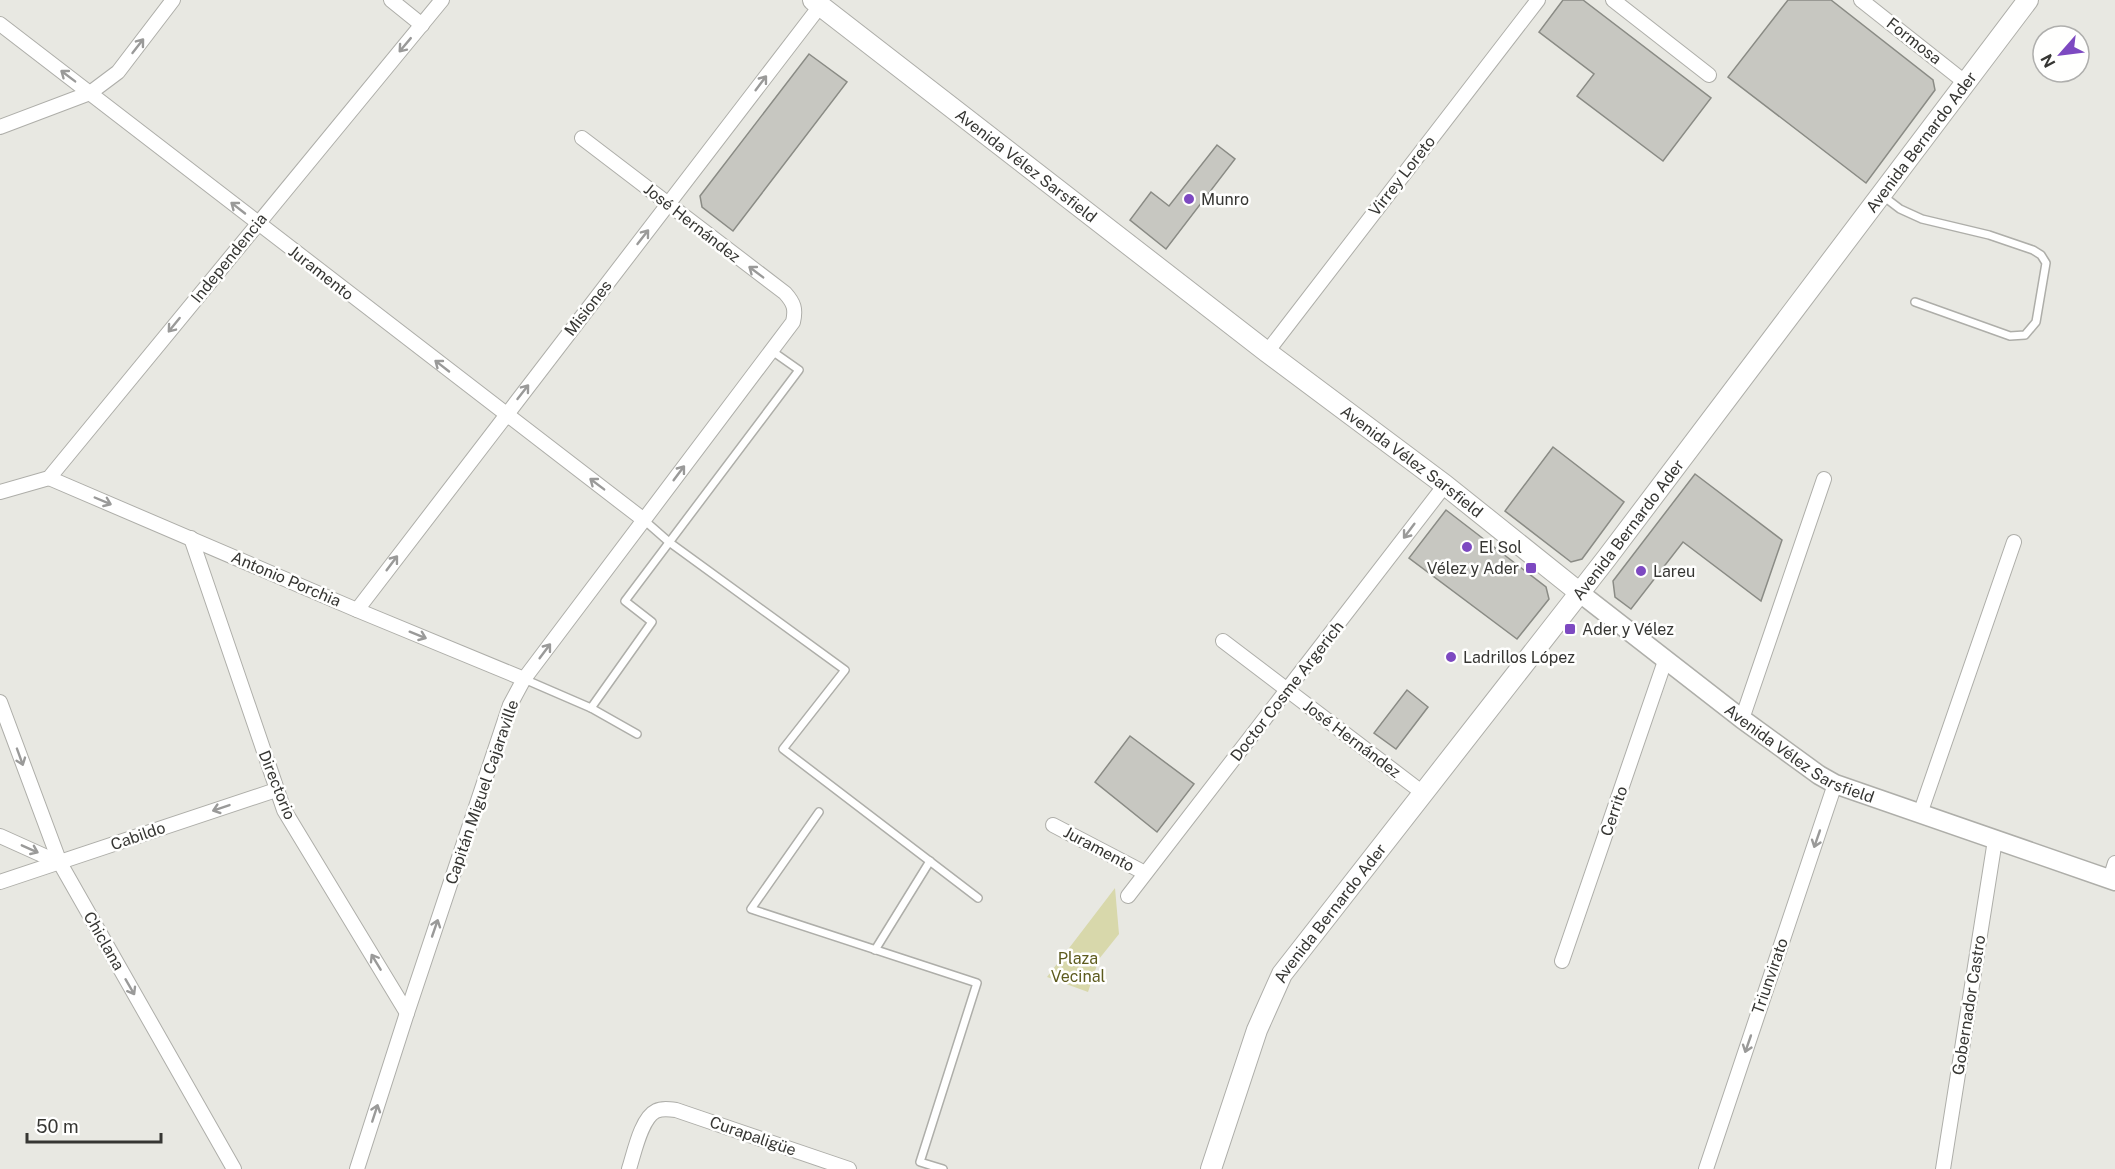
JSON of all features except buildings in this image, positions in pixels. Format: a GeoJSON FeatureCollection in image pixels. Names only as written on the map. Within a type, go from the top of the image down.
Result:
{"type":"FeatureCollection","features":[{"type":"Feature","properties":{"kind":"main road","name":"Avenida Bernardo Ader"},"geometry":{"type":"LineString","coordinates":[[1211,1169],[1257,1030],[1282,974],[1580,593],[2028,0]]}},
{"type":"Feature","properties":{"kind":"main road","name":"Avenida Vélez Sarsfield"},"geometry":{"type":"LineString","coordinates":[[817,3],[1267,352],[1445,485],[1580,593]]}},
{"type":"Feature","properties":{"kind":"street"},"geometry":{"type":"LineString","coordinates":[[0,127],[90,93],[118,72],[173,0]]}},
{"type":"Feature","properties":{"kind":"street"},"geometry":{"type":"LineString","coordinates":[[391,0],[422,25]]}},
{"type":"Feature","properties":{"kind":"street","name":"Independencia"},"geometry":{"type":"LineString","coordinates":[[49,478],[442,0]]}},
{"type":"Feature","properties":{"kind":"street","name":"Virrey Loreto"},"geometry":{"type":"LineString","coordinates":[[1267,352],[1538,0]]}},
{"type":"Feature","properties":{"kind":"street"},"geometry":{"type":"LineString","coordinates":[[1613,0],[1709,75]]}},
{"type":"Feature","properties":{"kind":"street","name":"Formosa"},"geometry":{"type":"LineString","coordinates":[[1861,0],[1966,83]]}},
{"type":"Feature","properties":{"kind":"street","name":"Misiones"},"geometry":{"type":"LineString","coordinates":[[357,610],[668,204],[817,3]]}},
{"type":"Feature","properties":{"kind":"street","name":"Juramento"},"geometry":{"type":"LineString","coordinates":[[0,24],[644,520]]}},
{"type":"Feature","properties":{"kind":"street","name":"José Hernández"},"geometry":{"type":"LineString","coordinates":[[582,138],[784,293],[793,302],[795,312]]}},
{"type":"Feature","properties":{"kind":"street","name":"Capitán Miguel Cajaraville"},"geometry":{"type":"LineString","coordinates":[[357,1169],[510,705],[524,679],[772,351],[793,322],[795,312]]}},
{"type":"Feature","properties":{"kind":"street"},"geometry":{"type":"LineString","coordinates":[[0,492],[49,478]]}},
{"type":"Feature","properties":{"kind":"street","name":"Antonio Porchia"},"geometry":{"type":"LineString","coordinates":[[49,478],[524,679]]}},
{"type":"Feature","properties":{"kind":"street"},"geometry":{"type":"LineString","coordinates":[[1742,719],[1824,479]]}},
{"type":"Feature","properties":{"kind":"street","name":"Doctor Cosme Argerich"},"geometry":{"type":"LineString","coordinates":[[1128,896],[1445,485]]}},
{"type":"Feature","properties":{"kind":"street","name":"Directorio"},"geometry":{"type":"LineString","coordinates":[[191,538],[284,810],[407,1012]]}},
{"type":"Feature","properties":{"kind":"street"},"geometry":{"type":"LineString","coordinates":[[1920,814],[2014,542]]}},
{"type":"Feature","properties":{"kind":"street","name":"Avenida Vélez Sarsfield"},"geometry":{"type":"LineString","coordinates":[[1580,593],[1742,719],[1835,784],[1995,840],[2113,874]]}},
{"type":"Feature","properties":{"kind":"street","name":"José Hernández"},"geometry":{"type":"LineString","coordinates":[[1223,641],[1424,793]]}},
{"type":"Feature","properties":{"kind":"street","name":"Cerrito"},"geometry":{"type":"LineString","coordinates":[[1562,961],[1665,661]]}},
{"type":"Feature","properties":{"kind":"street","name":"Chiclana"},"geometry":{"type":"LineString","coordinates":[[0,702],[60,863],[234,1169]]}},
{"type":"Feature","properties":{"kind":"street","name":"Triunvirato"},"geometry":{"type":"LineString","coordinates":[[1706,1169],[1835,784]]}},
{"type":"Feature","properties":{"kind":"street","name":"Cabildo"},"geometry":{"type":"LineString","coordinates":[[0,882],[276,790]]}},
{"type":"Feature","properties":{"kind":"street","name":"Juramento"},"geometry":{"type":"LineString","coordinates":[[1053,825],[1145,873]]}},
{"type":"Feature","properties":{"kind":"street"},"geometry":{"type":"LineString","coordinates":[[0,836],[60,863]]}},
{"type":"Feature","properties":{"kind":"street","name":"Gobernador Castro"},"geometry":{"type":"LineString","coordinates":[[1943,1169],[1995,840]]}},
{"type":"Feature","properties":{"kind":"street","name":"Curapaligüe"},"geometry":{"type":"LineString","coordinates":[[630,1169],[648,1117],[656,1111],[676,1110],[849,1169]]}},
{"type":"Feature","properties":{"kind":"lane"},"geometry":{"type":"LineString","coordinates":[[1881,195],[1900,209],[1922,219],[1989,235],[2032,250],[2041,255],[2046,263],[2036,322],[2025,335],[2010,336],[1914,302]]}},
{"type":"Feature","properties":{"kind":"lane"},"geometry":{"type":"LineString","coordinates":[[591,708],[652,622],[625,601],[799,370],[772,351]]}},
{"type":"Feature","properties":{"kind":"lane"},"geometry":{"type":"LineString","coordinates":[[644,520],[669,542],[845,670],[783,748],[978,897]]}},
{"type":"Feature","properties":{"kind":"lane"},"geometry":{"type":"LineString","coordinates":[[524,679],[591,708],[637,734]]}},
{"type":"Feature","properties":{"kind":"lane"},"geometry":{"type":"LineString","coordinates":[[819,812],[751,909],[977,983],[920,1162],[943,1169]]}},
{"type":"Feature","properties":{"kind":"lane"},"geometry":{"type":"LineString","coordinates":[[875,950],[930,861]]}},
{"type":"Feature","properties":{"kind":"green space","name":"Plaza Vecinal"},"geometry":{"type":"Polygon","coordinates":[[[1115,888],[1119,934],[1099,959],[1088,992],[1047,977],[1115,888]]]}},
{"type":"Feature","properties":{"kind":"place","name":"Munro"},"geometry":{"type":"Point","coordinates":[1189,199]}},
{"type":"Feature","properties":{"kind":"place","name":"El Sol"},"geometry":{"type":"Point","coordinates":[1467,547]}},
{"type":"Feature","properties":{"kind":"place","name":"Vélez y Ader"},"geometry":{"type":"Point","coordinates":[1531,568]}},
{"type":"Feature","properties":{"kind":"place","name":"Lareu"},"geometry":{"type":"Point","coordinates":[1641,571]}},
{"type":"Feature","properties":{"kind":"place","name":"Ader y Vélez"},"geometry":{"type":"Point","coordinates":[1570,629]}},
{"type":"Feature","properties":{"kind":"place","name":"Ladrillos López"},"geometry":{"type":"Point","coordinates":[1451,657]}}]}
